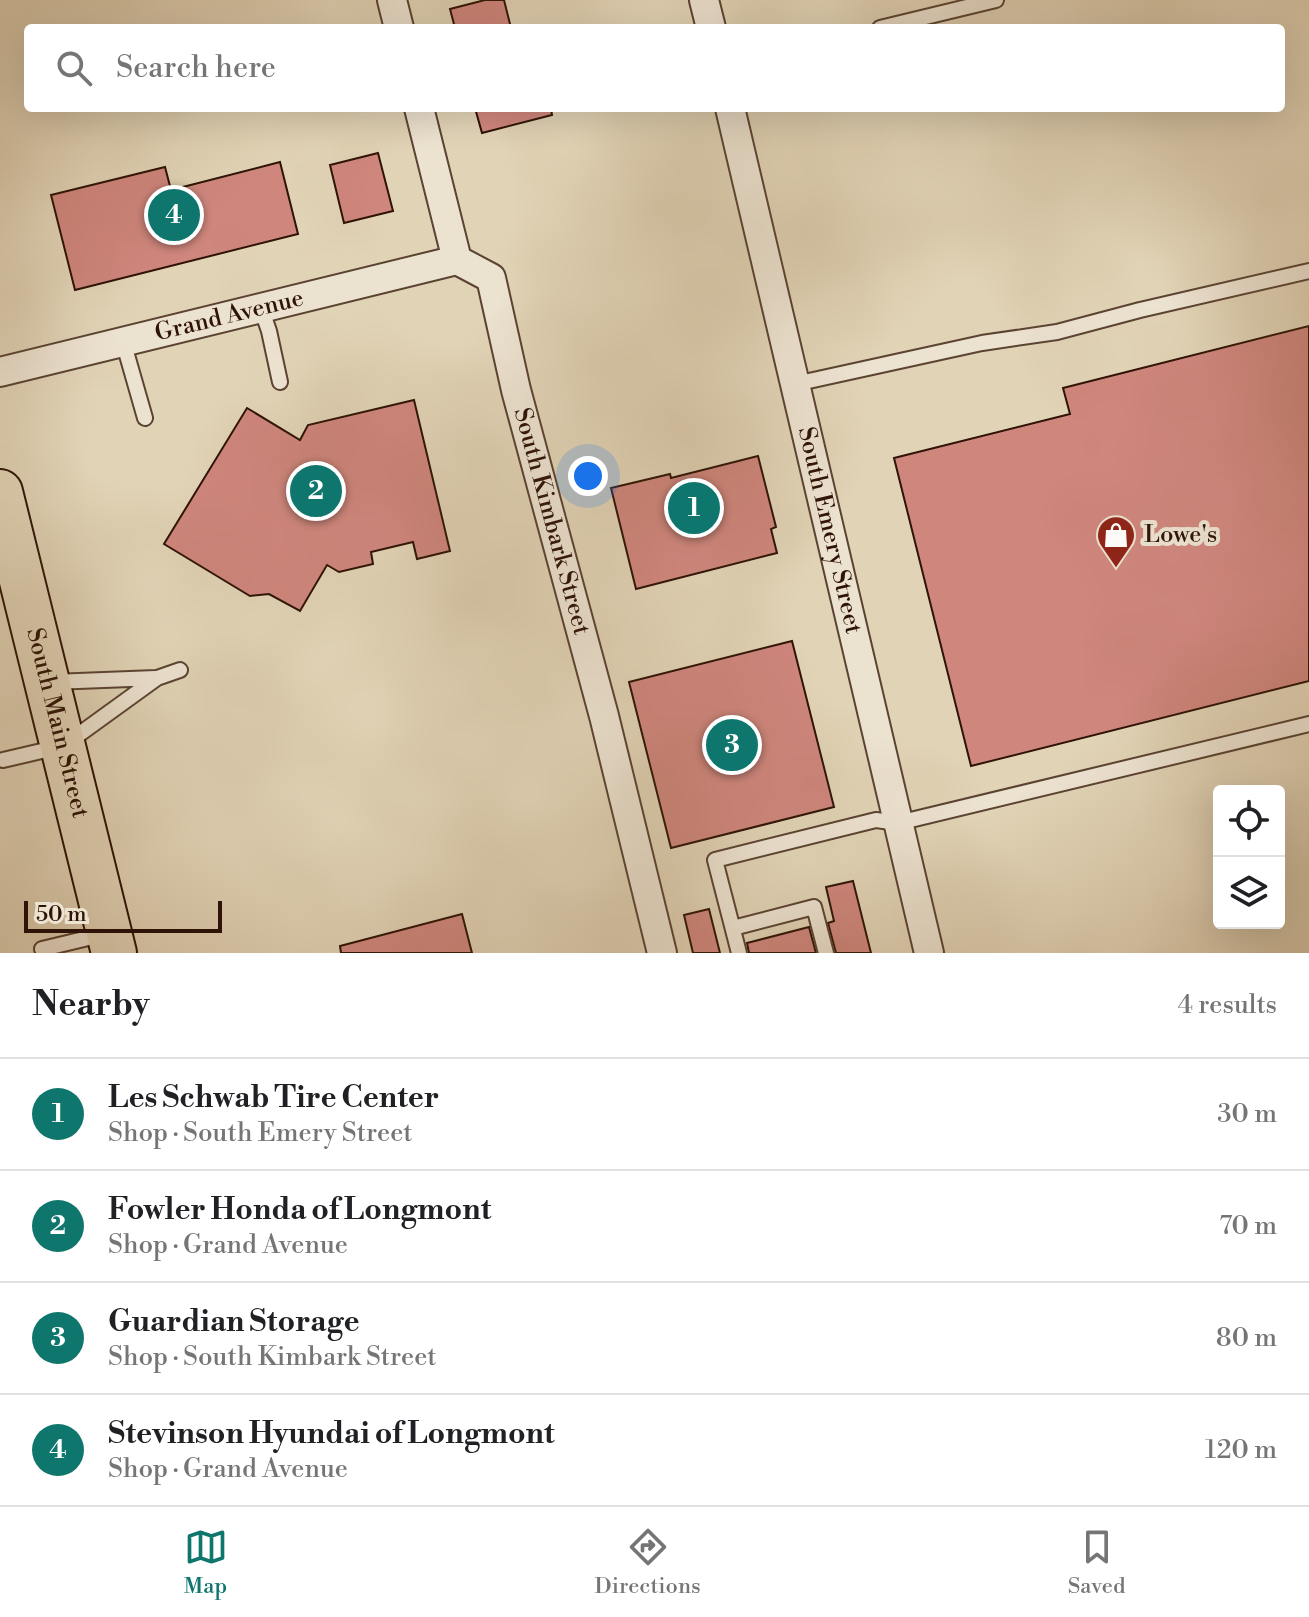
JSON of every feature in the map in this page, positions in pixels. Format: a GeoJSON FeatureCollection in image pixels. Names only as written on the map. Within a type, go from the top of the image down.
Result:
{"type":"FeatureCollection","features":[{"type":"Feature","properties":{"kind":"main road","name":"South Main Street"},"geometry":{"type":"LineString","coordinates":[[0,492],[8,557],[48,682],[112,943]]}},
{"type":"Feature","properties":{"kind":"street"},"geometry":{"type":"LineString","coordinates":[[392,0],[398,24]]}},
{"type":"Feature","properties":{"kind":"street"},"geometry":{"type":"LineString","coordinates":[[704,0],[710,24]]}},
{"type":"Feature","properties":{"kind":"street"},"geometry":{"type":"LineString","coordinates":[[420,112],[457,260]]}},
{"type":"Feature","properties":{"kind":"street","name":"South Emery Street"},"geometry":{"type":"LineString","coordinates":[[731,112],[929,953]]}},
{"type":"Feature","properties":{"kind":"street","name":"Grand Avenue"},"geometry":{"type":"LineString","coordinates":[[0,372],[457,260]]}},
{"type":"Feature","properties":{"kind":"street","name":"South Kimbark Street"},"geometry":{"type":"LineString","coordinates":[[457,260],[491,278],[516,390],[604,716],[662,953]]}},
{"type":"Feature","properties":{"kind":"lane"},"geometry":{"type":"LineString","coordinates":[[897,24],[996,0]]}},
{"type":"Feature","properties":{"kind":"lane"},"geometry":{"type":"LineString","coordinates":[[795,384],[982,343],[1057,332],[1309,271]]}},
{"type":"Feature","properties":{"kind":"lane"},"geometry":{"type":"LineString","coordinates":[[261,308],[280,382]]}},
{"type":"Feature","properties":{"kind":"lane"},"geometry":{"type":"LineString","coordinates":[[123,341],[145,418]]}},
{"type":"Feature","properties":{"kind":"lane"},"geometry":{"type":"LineString","coordinates":[[3,760],[63,746],[157,678],[180,670]]}},
{"type":"Feature","properties":{"kind":"lane"},"geometry":{"type":"LineString","coordinates":[[48,682],[157,678]]}},
{"type":"Feature","properties":{"kind":"lane"},"geometry":{"type":"LineString","coordinates":[[739,953],[715,860],[876,820],[898,823],[1309,724]]}},
{"type":"Feature","properties":{"kind":"lane"},"geometry":{"type":"LineString","coordinates":[[733,928],[814,907],[826,953]]}},
{"type":"Feature","properties":{"kind":"lane"},"geometry":{"type":"LineString","coordinates":[[42,949],[112,943]]}},
{"type":"Feature","properties":{"kind":"building"},"geometry":{"type":"Polygon","coordinates":[[[485,0],[504,0],[510,24],[454,24],[450,9],[485,0]]]}},
{"type":"Feature","properties":{"kind":"building"},"geometry":{"type":"Polygon","coordinates":[[[476,112],[552,112],[552,115],[482,133],[476,112]]]}},
{"type":"Feature","properties":{"kind":"building"},"geometry":{"type":"Polygon","coordinates":[[[378,153],[393,211],[344,223],[330,165],[378,153]]]}},
{"type":"Feature","properties":{"kind":"building"},"geometry":{"type":"Polygon","coordinates":[[[280,162],[298,234],[75,290],[51,195],[165,167],[171,190],[280,162]]]}},
{"type":"Feature","properties":{"kind":"building","name":"Lowe's"},"geometry":{"type":"Polygon","coordinates":[[[1309,326],[1309,681],[971,766],[894,458],[1070,414],[1063,388],[1309,326]]]}},
{"type":"Feature","properties":{"kind":"building"},"geometry":{"type":"Polygon","coordinates":[[[414,400],[450,551],[417,559],[413,542],[371,552],[373,564],[339,572],[327,565],[300,611],[269,594],[250,596],[164,544],[247,408],[300,440],[308,425],[414,400]]]}},
{"type":"Feature","properties":{"kind":"building"},"geometry":{"type":"Polygon","coordinates":[[[758,456],[776,527],[771,529],[777,553],[636,589],[611,488],[670,474],[671,478],[758,456]]]}},
{"type":"Feature","properties":{"kind":"building"},"geometry":{"type":"Polygon","coordinates":[[[792,641],[834,807],[671,848],[629,682],[792,641]]]}},
{"type":"Feature","properties":{"kind":"building"},"geometry":{"type":"Polygon","coordinates":[[[853,881],[871,953],[836,953],[828,923],[834,921],[826,887],[853,881]]]}},
{"type":"Feature","properties":{"kind":"building"},"geometry":{"type":"Polygon","coordinates":[[[709,909],[720,953],[693,953],[684,915],[709,909]]]}},
{"type":"Feature","properties":{"kind":"building"},"geometry":{"type":"Polygon","coordinates":[[[462,914],[472,953],[341,953],[340,946],[462,914]]]}},
{"type":"Feature","properties":{"kind":"building"},"geometry":{"type":"Polygon","coordinates":[[[809,927],[816,953],[749,953],[747,943],[809,927]]]}},
{"type":"Feature","properties":{"kind":"place","name":"Stevinson Hyundai of Longmont"},"geometry":{"type":"Point","coordinates":[174,215]}},
{"type":"Feature","properties":{"kind":"place","name":"Fowler Honda of Longmont"},"geometry":{"type":"Point","coordinates":[316,491]}},
{"type":"Feature","properties":{"kind":"place","name":"Les Schwab Tire Center"},"geometry":{"type":"Point","coordinates":[694,508]}},
{"type":"Feature","properties":{"kind":"place","name":"Lowe's"},"geometry":{"type":"Point","coordinates":[1116,569]}},
{"type":"Feature","properties":{"kind":"place","name":"Guardian Storage"},"geometry":{"type":"Point","coordinates":[732,745]}}]}
